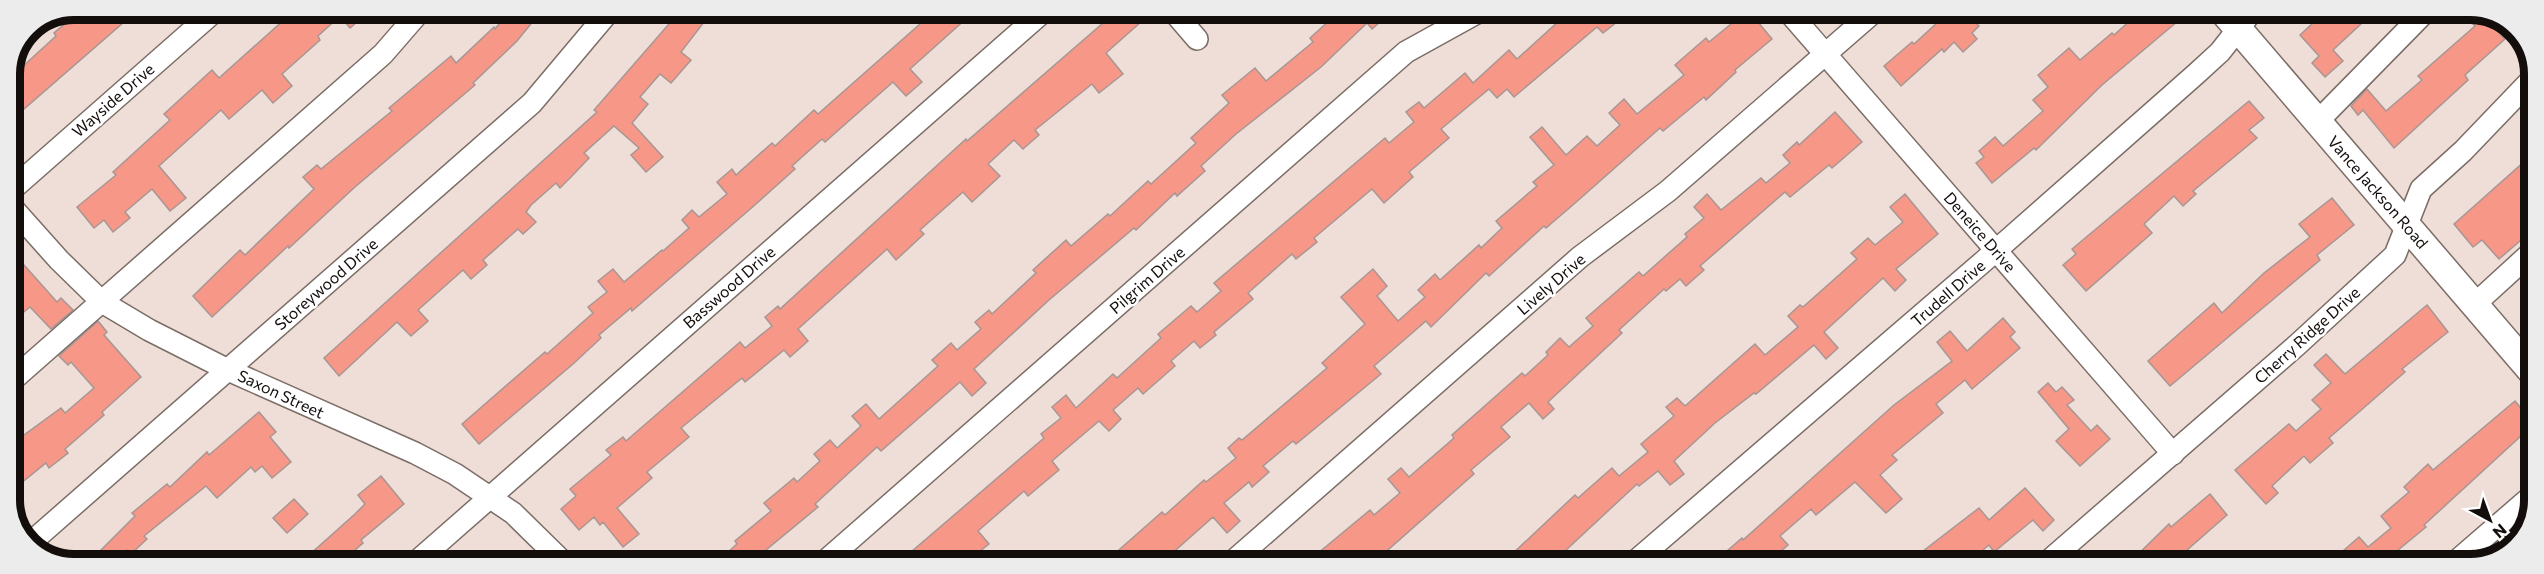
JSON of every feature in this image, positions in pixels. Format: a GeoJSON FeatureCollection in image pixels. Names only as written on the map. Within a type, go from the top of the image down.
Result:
{"type":"FeatureCollection","features":[{"type":"Feature","properties":{"kind":"main road","name":"Vance Jackson Road"},"geometry":{"type":"LineString","coordinates":[[2241,20],[2318,121],[2524,362]]}},
{"type":"Feature","properties":{"kind":"street","name":"Wayside Drive"},"geometry":{"type":"LineString","coordinates":[[20,193],[205,20]]}},
{"type":"Feature","properties":{"kind":"street"},"geometry":{"type":"LineString","coordinates":[[20,373],[383,54],[412,20]]}},
{"type":"Feature","properties":{"kind":"street","name":"Storeywood Drive"},"geometry":{"type":"LineString","coordinates":[[35,538],[532,103],[602,20]]}},
{"type":"Feature","properties":{"kind":"street","name":"Basswood Drive"},"geometry":{"type":"LineString","coordinates":[[425,554],[1034,20]]}},
{"type":"Feature","properties":{"kind":"street"},"geometry":{"type":"LineString","coordinates":[[1181,20],[1197,39]]}},
{"type":"Feature","properties":{"kind":"street","name":"Pilgrim Drive"},"geometry":{"type":"LineString","coordinates":[[833,554],[1406,52],[1464,20]]}},
{"type":"Feature","properties":{"kind":"street","name":"Deneice Drive"},"geometry":{"type":"LineString","coordinates":[[1796,20],[2173,454]]}},
{"type":"Feature","properties":{"kind":"street","name":"Lively Drive"},"geometry":{"type":"LineString","coordinates":[[1241,554],[1580,257],[1668,191],[1865,20]]}},
{"type":"Feature","properties":{"kind":"street","name":"Trudell Drive"},"geometry":{"type":"LineString","coordinates":[[1644,554],[1997,250],[2204,67],[2220,52],[2236,20]]}},
{"type":"Feature","properties":{"kind":"street"},"geometry":{"type":"LineString","coordinates":[[2318,121],[2417,20]]}},
{"type":"Feature","properties":{"kind":"street","name":"Cherry Ridge Drive"},"geometry":{"type":"LineString","coordinates":[[2057,554],[2173,454],[2395,255],[2421,189],[2463,152],[2524,88]]}},
{"type":"Feature","properties":{"kind":"street","name":"Saxon Street"},"geometry":{"type":"LineString","coordinates":[[20,214],[59,260],[102,302],[149,330],[228,370],[416,453],[491,496],[555,554]]}},
{"type":"Feature","properties":{"kind":"street"},"geometry":{"type":"LineString","coordinates":[[2475,304],[2524,259]]}},
{"type":"Feature","properties":{"kind":"street"},"geometry":{"type":"LineString","coordinates":[[2464,554],[2524,503]]}},
{"type":"Feature","properties":{"kind":"building"},"geometry":{"type":"Polygon","coordinates":[[[69,20],[126,20],[20,112],[20,69],[56,36],[54,33],[69,20]]]}},
{"type":"Feature","properties":{"kind":"building"},"geometry":{"type":"Polygon","coordinates":[[[284,20],[336,20],[318,36],[320,40],[282,74],[292,86],[273,103],[262,90],[229,119],[221,110],[159,166],[186,198],[170,211],[152,189],[125,212],[130,218],[113,232],[104,220],[94,228],[77,207],[116,175],[113,172],[170,120],[164,114],[212,70],[219,78],[284,20]]]}},
{"type":"Feature","properties":{"kind":"building"},"geometry":{"type":"Polygon","coordinates":[[[343,20],[359,20],[350,28],[343,20]]]}},
{"type":"Feature","properties":{"kind":"building"},"geometry":{"type":"Polygon","coordinates":[[[502,20],[534,20],[517,41],[473,83],[475,85],[355,187],[289,248],[288,246],[212,317],[193,296],[240,250],[245,255],[314,189],[303,177],[317,165],[321,169],[392,111],[389,108],[451,56],[456,63],[494,27],[495,29],[502,20]]]}},
{"type":"Feature","properties":{"kind":"building"},"geometry":{"type":"Polygon","coordinates":[[[672,20],[706,20],[681,52],[691,60],[671,83],[660,74],[640,97],[648,104],[632,123],[663,157],[646,172],[631,155],[639,148],[614,126],[584,153],[589,158],[560,188],[556,183],[531,205],[526,212],[536,222],[523,234],[518,229],[483,260],[487,265],[471,279],[463,270],[418,310],[428,321],[411,336],[397,322],[339,376],[324,358],[597,112],[594,110],[672,20]]]}},
{"type":"Feature","properties":{"kind":"building"},"geometry":{"type":"Polygon","coordinates":[[[925,20],[965,20],[910,69],[922,82],[906,96],[893,82],[825,142],[822,139],[792,166],[795,169],[748,211],[632,311],[631,308],[599,335],[601,338],[573,364],[479,444],[462,424],[593,313],[588,307],[607,292],[598,281],[613,269],[624,282],[689,228],[682,220],[692,210],[699,217],[727,194],[717,182],[732,169],[736,175],[772,143],[775,146],[814,110],[818,114],[925,20]]]}},
{"type":"Feature","properties":{"kind":"building"},"geometry":{"type":"Polygon","coordinates":[[[1106,20],[1139,20],[1141,22],[1106,53],[1123,74],[1099,93],[1092,84],[1035,130],[1039,135],[1023,149],[1014,140],[988,164],[1000,176],[972,202],[963,192],[920,230],[924,234],[896,260],[887,249],[798,329],[808,341],[790,357],[784,350],[745,382],[742,378],[681,428],[689,437],[647,472],[652,478],[617,508],[639,534],[623,547],[603,522],[600,525],[594,517],[579,530],[561,509],[576,496],[570,489],[611,455],[606,450],[623,437],[626,441],[740,342],[745,348],[772,326],[765,317],[778,306],[780,309],[966,139],[967,141],[1106,20]]]}},
{"type":"Feature","properties":{"kind":"building"},"geometry":{"type":"Polygon","coordinates":[[[1330,20],[1382,20],[1372,29],[1367,23],[1321,67],[1236,134],[1201,166],[1205,171],[1177,196],[1175,193],[1136,230],[1134,228],[1049,300],[974,369],[986,383],[972,396],[960,382],[881,451],[877,447],[815,504],[818,507],[761,554],[726,554],[737,544],[735,541],[771,511],[764,503],[794,478],[797,482],[820,461],[814,454],[830,440],[837,448],[861,426],[852,416],[866,404],[879,419],[938,366],[932,360],[951,343],[957,350],[981,329],[975,322],[989,310],[992,314],[1036,273],[1033,270],[1066,240],[1071,246],[1108,214],[1110,216],[1148,181],[1151,184],[1196,143],[1191,138],[1229,103],[1222,95],[1255,68],[1266,81],[1313,42],[1310,38],[1330,20]]]}},
{"type":"Feature","properties":{"kind":"building"},"geometry":{"type":"Polygon","coordinates":[[[1560,20],[1619,20],[1603,33],[1597,27],[1514,97],[1507,89],[1497,98],[1489,89],[1441,129],[1449,138],[1409,172],[1413,177],[1384,203],[1372,189],[1314,238],[1317,242],[1296,259],[1292,254],[1248,293],[1253,299],[1214,332],[1216,335],[1200,348],[1194,341],[1171,361],[1175,366],[1143,394],[1138,388],[1113,410],[1121,419],[1109,431],[1099,421],[1052,461],[1059,470],[1028,496],[1024,491],[978,531],[989,544],[976,554],[909,554],[1044,438],[1041,434],[1061,418],[1052,407],[1066,395],[1076,408],[1113,374],[1117,378],[1161,338],[1158,334],[1191,306],[1197,312],[1221,291],[1214,283],[1385,138],[1389,143],[1414,122],[1406,112],[1419,102],[1424,108],[1465,73],[1473,83],[1509,50],[1517,59],[1560,20]]]}},
{"type":"Feature","properties":{"kind":"building"},"geometry":{"type":"Polygon","coordinates":[[[1736,20],[1756,20],[1772,39],[1735,70],[1736,72],[1706,100],[1704,97],[1663,131],[1660,128],[1546,228],[1544,226],[1489,276],[1486,273],[1431,327],[1426,321],[1374,366],[1381,374],[1296,444],[1293,441],[1263,466],[1269,472],[1252,487],[1249,482],[1224,503],[1240,521],[1227,533],[1213,517],[1171,554],[1114,554],[1162,512],[1165,515],[1204,480],[1206,482],[1236,458],[1228,448],[1239,438],[1242,440],[1327,368],[1322,363],[1365,324],[1341,297],[1373,269],[1387,286],[1377,296],[1398,321],[1425,297],[1418,290],[1435,274],[1440,280],[1479,245],[1481,248],[1502,228],[1496,221],[1537,186],[1533,182],[1554,165],[1530,137],[1542,127],[1566,155],[1587,136],[1597,146],[1620,125],[1609,113],[1624,99],[1637,114],[1684,75],[1675,65],[1706,38],[1709,42],[1736,20]]]}},
{"type":"Feature","properties":{"kind":"building"},"geometry":{"type":"Polygon","coordinates":[[[1940,20],[1980,20],[1976,23],[1979,26],[1972,33],[1977,39],[1963,52],[1954,42],[1944,52],[1942,49],[1901,86],[1884,66],[1912,42],[1914,44],[1940,20]]]}},
{"type":"Feature","properties":{"kind":"building"},"geometry":{"type":"Polygon","coordinates":[[[2131,20],[2178,21],[2102,85],[2036,150],[2034,148],[1992,183],[1976,163],[1984,157],[1979,151],[1995,137],[2003,146],[2043,111],[2033,100],[2048,87],[2038,75],[2069,48],[2080,60],[2112,33],[2114,35],[2131,20]]]}},
{"type":"Feature","properties":{"kind":"building"},"geometry":{"type":"Polygon","coordinates":[[[2316,20],[2365,20],[2333,50],[2343,61],[2325,77],[2312,63],[2319,56],[2300,35],[2316,20]]]}},
{"type":"Feature","properties":{"kind":"building"},"geometry":{"type":"Polygon","coordinates":[[[2470,20],[2488,22],[2505,32],[2501,35],[2505,39],[2465,75],[2468,80],[2394,148],[2363,110],[2358,115],[2351,106],[2367,89],[2386,111],[2422,80],[2418,76],[2475,26],[2470,20]]]}},
{"type":"Feature","properties":{"kind":"building"},"geometry":{"type":"Polygon","coordinates":[[[2249,101],[2264,118],[2249,130],[2257,138],[2193,191],[2196,194],[2183,206],[2174,196],[2144,224],[2152,233],[2086,291],[2063,265],[2076,254],[2072,249],[2249,101]]]}},
{"type":"Feature","properties":{"kind":"building"},"geometry":{"type":"Polygon","coordinates":[[[1835,112],[1862,142],[1832,168],[1829,165],[1790,197],[1785,192],[1700,266],[1704,270],[1686,286],[1680,279],[1666,291],[1664,289],[1619,330],[1622,333],[1548,402],[1554,409],[1543,419],[1529,403],[1501,427],[1510,437],[1471,470],[1474,474],[1383,554],[1317,554],[1370,510],[1374,515],[1400,493],[1388,479],[1401,468],[1409,477],[1522,373],[1525,376],[1548,355],[1546,352],[1560,338],[1569,347],[1593,326],[1586,318],[1639,272],[1643,276],[1687,237],[1685,234],[1704,218],[1694,207],[1707,194],[1721,210],[1761,178],[1766,183],[1790,163],[1783,155],[1797,142],[1799,145],[1835,112]]]}},
{"type":"Feature","properties":{"kind":"building"},"geometry":{"type":"Polygon","coordinates":[[[2524,162],[2524,238],[2499,259],[2482,240],[2473,247],[2454,224],[2524,162]]]}},
{"type":"Feature","properties":{"kind":"building"},"geometry":{"type":"Polygon","coordinates":[[[1905,194],[1938,234],[1896,269],[1906,280],[1895,291],[1883,278],[1824,332],[1838,348],[1826,359],[1814,345],[1756,394],[1754,393],[1715,423],[1674,461],[1684,474],[1670,485],[1658,471],[1639,486],[1637,484],[1562,554],[1512,554],[1575,495],[1578,498],[1612,468],[1619,476],[1648,452],[1641,444],[1674,416],[1666,407],[1677,398],[1685,406],[1755,344],[1765,355],[1798,327],[1788,316],[1800,305],[1803,307],[1857,259],[1851,253],[1868,238],[1875,245],[1903,222],[1890,207],[1905,194]]]}},
{"type":"Feature","properties":{"kind":"building"},"geometry":{"type":"Polygon","coordinates":[[[2332,198],[2354,225],[2317,255],[2320,260],[2170,386],[2148,361],[2214,303],[2222,313],[2264,273],[2310,237],[2299,224],[2332,198]]]}},
{"type":"Feature","properties":{"kind":"building"},"geometry":{"type":"Polygon","coordinates":[[[24,265],[57,302],[61,298],[73,310],[51,329],[30,307],[20,315],[20,268],[24,265]]]}},
{"type":"Feature","properties":{"kind":"building"},"geometry":{"type":"Polygon","coordinates":[[[2427,305],[2448,332],[2402,369],[2405,372],[2329,438],[2333,443],[2310,463],[2304,456],[2272,486],[2278,493],[2266,504],[2235,470],[2289,424],[2296,431],[2321,409],[2312,400],[2331,383],[2314,365],[2326,354],[2345,374],[2427,305]]]}},
{"type":"Feature","properties":{"kind":"building"},"geometry":{"type":"Polygon","coordinates":[[[2003,318],[2015,332],[2010,337],[2020,348],[1972,389],[1965,380],[1936,404],[1943,413],[1892,455],[1897,460],[1880,475],[1902,499],[1886,513],[1855,482],[1816,515],[1811,509],[1780,536],[1788,545],[1778,554],[1724,554],[1742,538],[1743,540],[1894,405],[1952,361],[1937,342],[1950,331],[1967,351],[2003,318]]]}},
{"type":"Feature","properties":{"kind":"building"},"geometry":{"type":"Polygon","coordinates":[[[98,321],[107,332],[104,335],[141,377],[102,412],[104,415],[65,449],[68,453],[49,468],[46,463],[20,484],[20,438],[61,408],[65,413],[94,388],[71,362],[68,365],[59,356],[98,321]]]}},
{"type":"Feature","properties":{"kind":"building"},"geometry":{"type":"Polygon","coordinates":[[[2048,383],[2056,392],[2062,387],[2074,400],[2067,405],[2091,431],[2097,425],[2110,439],[2080,466],[2056,441],[2069,429],[2038,392],[2048,383]]]}},
{"type":"Feature","properties":{"kind":"building"},"geometry":{"type":"Polygon","coordinates":[[[2515,401],[2524,412],[2524,433],[2424,525],[2426,527],[2393,554],[2340,554],[2359,537],[2368,547],[2391,528],[2381,516],[2409,492],[2404,487],[2428,464],[2433,470],[2515,401]]]}},
{"type":"Feature","properties":{"kind":"building"},"geometry":{"type":"Polygon","coordinates":[[[259,412],[276,432],[270,437],[291,462],[272,478],[262,466],[255,472],[251,467],[217,498],[206,486],[144,536],[147,539],[131,554],[127,550],[123,554],[97,554],[135,516],[132,513],[167,484],[170,487],[207,452],[209,455],[259,412]]]}},
{"type":"Feature","properties":{"kind":"building"},"geometry":{"type":"Polygon","coordinates":[[[381,476],[404,504],[361,540],[363,543],[350,554],[310,554],[365,504],[358,495],[381,476]]]}},
{"type":"Feature","properties":{"kind":"building"},"geometry":{"type":"Polygon","coordinates":[[[2025,488],[2054,520],[2043,531],[2033,520],[1994,552],[1989,545],[1978,554],[1919,554],[1979,508],[1989,520],[2025,488]]]}},
{"type":"Feature","properties":{"kind":"building"},"geometry":{"type":"Polygon","coordinates":[[[2210,494],[2227,515],[2183,554],[2138,554],[2169,524],[2171,527],[2210,494]]]}},
{"type":"Feature","properties":{"kind":"building"},"geometry":{"type":"Polygon","coordinates":[[[294,499],[308,514],[287,533],[273,518],[294,499]]]}}]}
